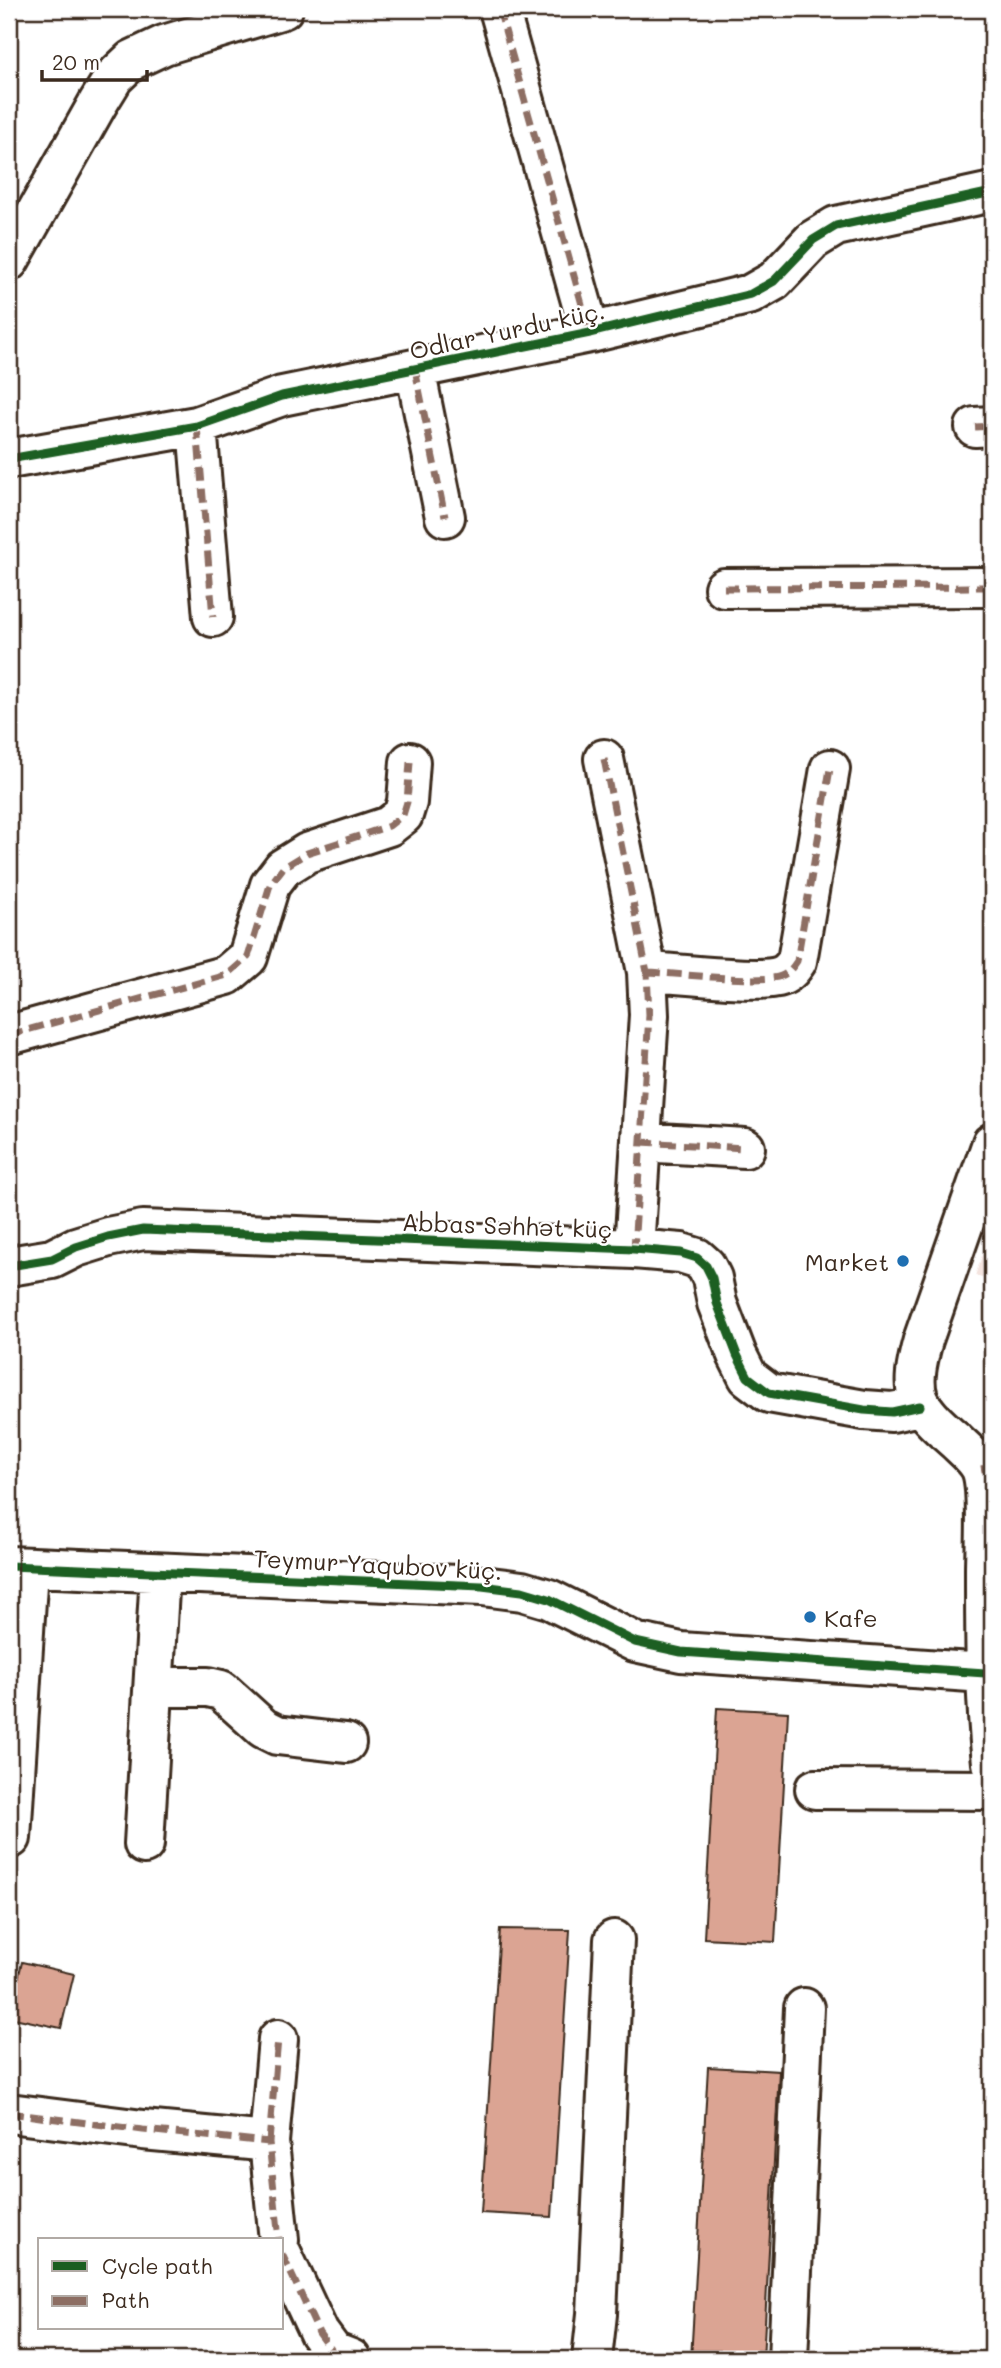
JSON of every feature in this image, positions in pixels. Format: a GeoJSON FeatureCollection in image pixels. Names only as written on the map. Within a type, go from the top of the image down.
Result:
{"type":"FeatureCollection","features":[{"type":"Feature","properties":{"kind":"street"},"geometry":{"type":"LineString","coordinates":[[9,261],[98,103],[114,77],[132,60],[164,45],[284,9]]}},
{"type":"Feature","properties":{"kind":"street"},"geometry":{"type":"LineString","coordinates":[[499,9],[590,333]]}},
{"type":"Feature","properties":{"kind":"street","name":"Odlar Yurdu küç."},"geometry":{"type":"LineString","coordinates":[[9,459],[197,426],[282,396],[590,333],[751,294],[774,281],[814,240],[836,226],[992,192]]}},
{"type":"Feature","properties":{"kind":"street"},"geometry":{"type":"LineString","coordinates":[[415,369],[445,517]]}},
{"type":"Feature","properties":{"kind":"street"},"geometry":{"type":"LineString","coordinates":[[197,426],[213,617]]}},
{"type":"Feature","properties":{"kind":"street"},"geometry":{"type":"LineString","coordinates":[[724,588],[992,587]]}},
{"type":"Feature","properties":{"kind":"street"},"geometry":{"type":"LineString","coordinates":[[604,759],[647,972],[649,1015],[634,1249]]}},
{"type":"Feature","properties":{"kind":"street"},"geometry":{"type":"LineString","coordinates":[[9,1035],[227,975],[247,957],[270,885],[283,868],[307,853],[389,826],[403,816],[408,802],[410,762]]}},
{"type":"Feature","properties":{"kind":"street"},"geometry":{"type":"LineString","coordinates":[[647,972],[760,979],[780,976],[790,970],[797,961],[830,769]]}},
{"type":"Feature","properties":{"kind":"street"},"geometry":{"type":"LineString","coordinates":[[641,1142],[745,1148]]}},
{"type":"Feature","properties":{"kind":"street"},"geometry":{"type":"LineString","coordinates":[[992,1143],[980,1221],[923,1340],[916,1367],[915,1391],[920,1406],[987,1468],[985,1503],[989,1587],[985,1673],[992,1763]]}},
{"type":"Feature","properties":{"kind":"street","name":"Abbas Səhhət küç"},"geometry":{"type":"LineString","coordinates":[[9,1266],[52,1259],[76,1247],[143,1230],[634,1249],[689,1255],[706,1266],[712,1278],[717,1303],[748,1377],[769,1393],[864,1410],[892,1412],[920,1406]]}},
{"type":"Feature","properties":{"kind":"street"},"geometry":{"type":"LineString","coordinates":[[11,1838],[18,1567]]}},
{"type":"Feature","properties":{"kind":"street","name":"Teymur Yaqubov küç."},"geometry":{"type":"LineString","coordinates":[[18,1567],[482,1586],[522,1591],[549,1599],[635,1642],[681,1652],[985,1673]]}},
{"type":"Feature","properties":{"kind":"street"},"geometry":{"type":"LineString","coordinates":[[144,1844],[160,1573]]}},
{"type":"Feature","properties":{"kind":"street"},"geometry":{"type":"LineString","coordinates":[[154,1687],[208,1687],[221,1690],[263,1728],[277,1735],[346,1743]]}},
{"type":"Feature","properties":{"kind":"street"},"geometry":{"type":"LineString","coordinates":[[814,1789],[992,1790]]}},
{"type":"Feature","properties":{"kind":"street"},"geometry":{"type":"LineString","coordinates":[[592,2359],[597,2314],[614,1940]]}},
{"type":"Feature","properties":{"kind":"street"},"geometry":{"type":"LineString","coordinates":[[788,2359],[804,2008]]}},
{"type":"Feature","properties":{"kind":"street"},"geometry":{"type":"LineString","coordinates":[[278,2039],[268,2142],[279,2238]]}},
{"type":"Feature","properties":{"kind":"street"},"geometry":{"type":"LineString","coordinates":[[9,2113],[268,2142]]}},
{"type":"Feature","properties":{"kind":"street"},"geometry":{"type":"LineString","coordinates":[[284,2258],[319,2333],[333,2352],[351,2359]]}},
{"type":"Feature","properties":{"kind":"shaded area"},"geometry":{"type":"Polygon","coordinates":[[[987,1241],[992,1241],[992,1278],[975,1276],[987,1241]]]}},
{"type":"Feature","properties":{"kind":"building"},"geometry":{"type":"Polygon","coordinates":[[[717,1708],[788,1712],[775,1942],[704,1938],[717,1708]]]}},
{"type":"Feature","properties":{"kind":"building"},"geometry":{"type":"Polygon","coordinates":[[[500,1929],[570,1930],[552,2217],[481,2213],[500,1929]]]}},
{"type":"Feature","properties":{"kind":"building"},"geometry":{"type":"Polygon","coordinates":[[[22,1962],[74,1974],[61,2028],[9,2017],[22,1962]]]}},
{"type":"Feature","properties":{"kind":"building"},"geometry":{"type":"Polygon","coordinates":[[[708,2067],[779,2071],[763,2359],[691,2359],[708,2067]]]}},
{"type":"Feature","properties":{"kind":"marked path"},"geometry":{"type":"LineString","coordinates":[[499,9],[590,333]]}},
{"type":"Feature","properties":{"kind":"marked path"},"geometry":{"type":"LineString","coordinates":[[415,369],[445,517]]}},
{"type":"Feature","properties":{"kind":"marked path"},"geometry":{"type":"LineString","coordinates":[[197,426],[213,617]]}},
{"type":"Feature","properties":{"kind":"marked path"},"geometry":{"type":"LineString","coordinates":[[975,427],[992,426]]}},
{"type":"Feature","properties":{"kind":"marked path"},"geometry":{"type":"LineString","coordinates":[[724,588],[992,587]]}},
{"type":"Feature","properties":{"kind":"marked path"},"geometry":{"type":"LineString","coordinates":[[604,759],[647,972],[649,1015],[634,1249]]}},
{"type":"Feature","properties":{"kind":"marked path"},"geometry":{"type":"LineString","coordinates":[[9,1035],[227,975],[248,957],[270,885],[283,868],[307,853],[389,826],[403,815],[407,802],[410,762]]}},
{"type":"Feature","properties":{"kind":"marked path"},"geometry":{"type":"LineString","coordinates":[[647,972],[755,979],[781,976],[790,970],[797,961],[830,769]]}},
{"type":"Feature","properties":{"kind":"marked path"},"geometry":{"type":"LineString","coordinates":[[641,1142],[745,1148]]}},
{"type":"Feature","properties":{"kind":"marked path"},"geometry":{"type":"LineString","coordinates":[[981,1469],[992,1467]]}},
{"type":"Feature","properties":{"kind":"marked path"},"geometry":{"type":"LineString","coordinates":[[269,2142],[278,2039]]}},
{"type":"Feature","properties":{"kind":"marked path"},"geometry":{"type":"LineString","coordinates":[[9,2113],[269,2142],[279,2238]]}},
{"type":"Feature","properties":{"kind":"marked path"},"geometry":{"type":"LineString","coordinates":[[284,2258],[319,2333],[333,2352],[351,2359]]}},
{"type":"Feature","properties":{"kind":"cycle path"},"geometry":{"type":"LineString","coordinates":[[9,459],[197,426],[282,396],[590,333],[751,294],[774,281],[813,240],[836,226],[992,192]]}},
{"type":"Feature","properties":{"kind":"cycle path"},"geometry":{"type":"LineString","coordinates":[[9,1266],[52,1259],[76,1247],[143,1230],[681,1253],[697,1258],[706,1266],[737,1355],[748,1377],[769,1393],[864,1410],[892,1412],[920,1406]]}},
{"type":"Feature","properties":{"kind":"cycle path"},"geometry":{"type":"LineString","coordinates":[[9,1566],[482,1586],[522,1591],[549,1599],[635,1642],[681,1652],[985,1673]]}},
{"type":"Feature","properties":{"kind":"place","name":"Market"},"geometry":{"type":"Point","coordinates":[903,1261]}},
{"type":"Feature","properties":{"kind":"place","name":"Kafe"},"geometry":{"type":"Point","coordinates":[810,1617]}}]}
